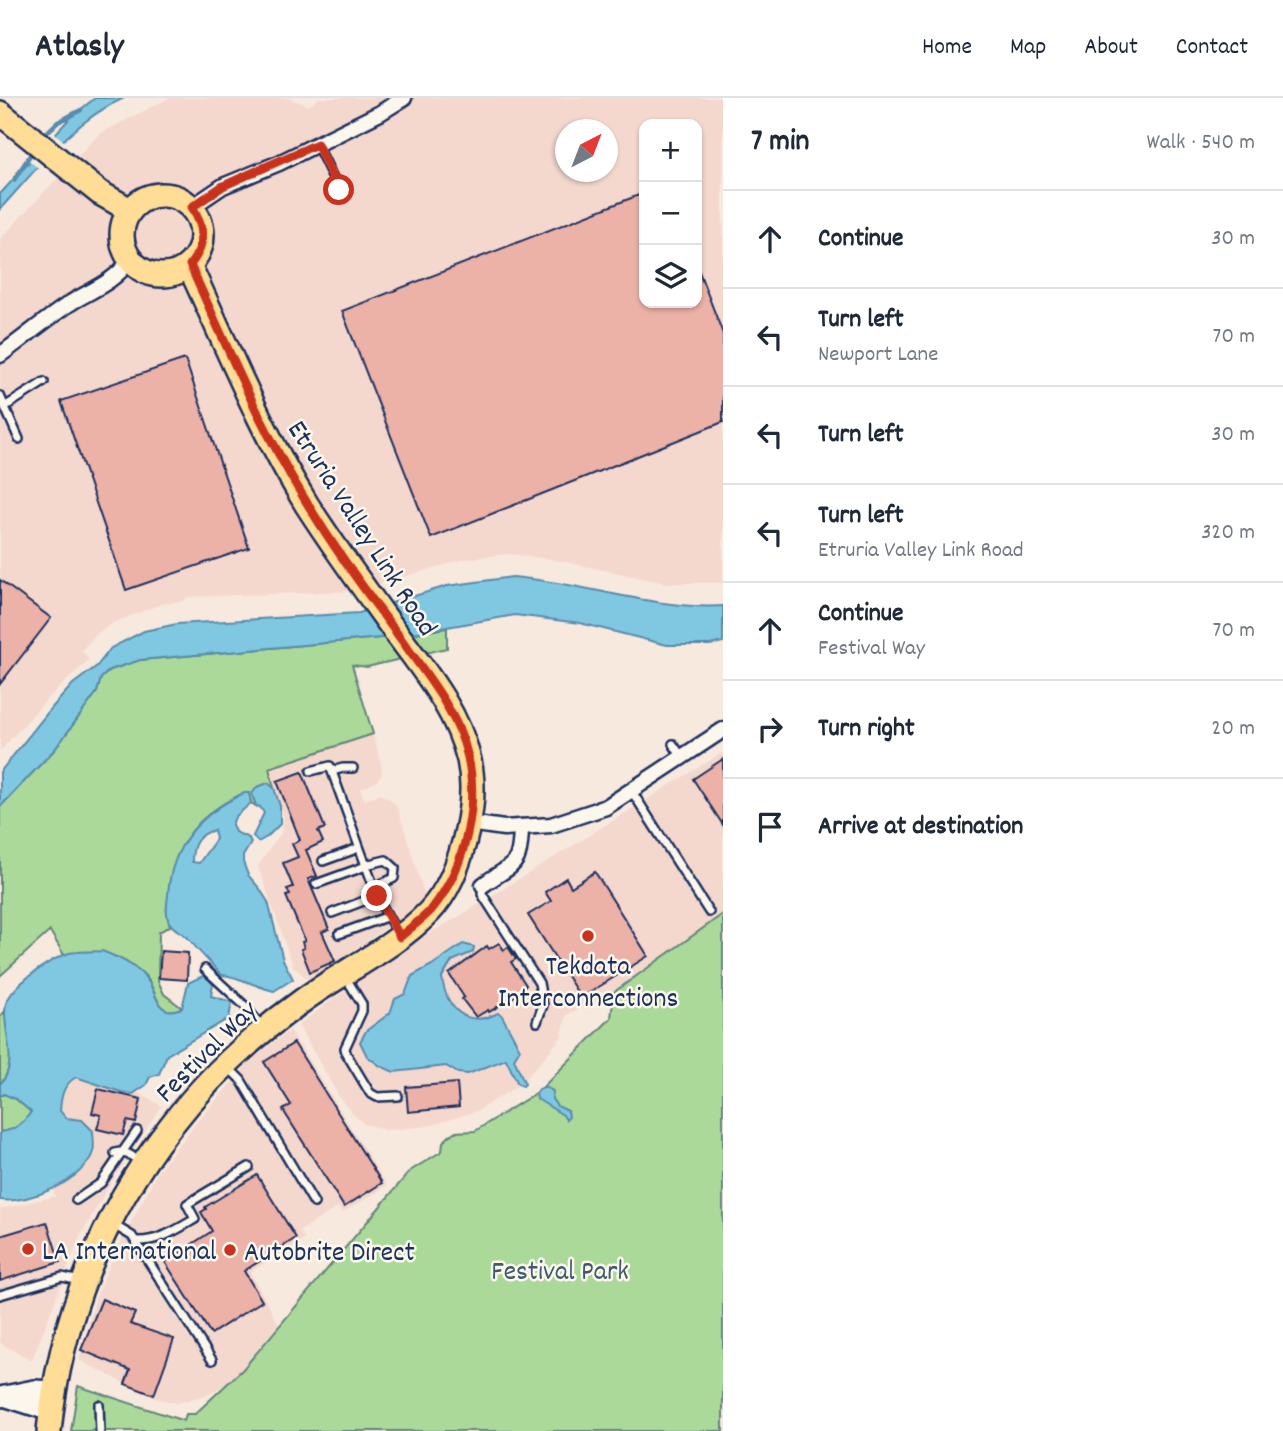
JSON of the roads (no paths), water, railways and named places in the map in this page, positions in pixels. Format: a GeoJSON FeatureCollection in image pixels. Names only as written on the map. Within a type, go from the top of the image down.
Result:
{"type":"FeatureCollection","features":[{"type":"Feature","properties":{"kind":"main road"},"geometry":{"type":"LineString","coordinates":[[0,113],[100,193],[130,211]]}},
{"type":"Feature","properties":{"kind":"main road"},"geometry":{"type":"LineString","coordinates":[[160,194],[172,195],[192,207],[199,218],[202,243],[190,265],[166,276],[152,275],[140,269],[130,260],[121,236],[123,222],[130,211],[138,202],[160,194]]}},
{"type":"Feature","properties":{"kind":"main road","name":"Etruria Valley Link Road"},"geometry":{"type":"LineString","coordinates":[[190,265],[232,362],[276,450],[307,504],[436,688],[464,742],[470,764],[469,823]]}},
{"type":"Feature","properties":{"kind":"main road","name":"Festival Way"},"geometry":{"type":"LineString","coordinates":[[51,1411],[83,1281],[109,1222],[170,1126],[226,1065],[265,1030],[303,1000],[400,937],[431,910],[464,846],[469,823]]}},
{"type":"Feature","properties":{"kind":"street"},"geometry":{"type":"LineString","coordinates":[[192,207],[223,186],[317,144],[404,98]]}},
{"type":"Feature","properties":{"kind":"street"},"geometry":{"type":"LineString","coordinates":[[0,355],[72,302],[103,286],[121,272],[130,260]]}},
{"type":"Feature","properties":{"kind":"street"},"geometry":{"type":"LineString","coordinates":[[469,823],[504,828],[551,825],[606,807],[723,730]]}},
{"type":"Feature","properties":{"kind":"street"},"geometry":{"type":"LineString","coordinates":[[483,885],[518,860],[521,827]]}},
{"type":"Feature","properties":{"kind":"street"},"geometry":{"type":"LineString","coordinates":[[4,1397],[51,1411]]}},
{"type":"Feature","properties":{"kind":"lane"},"geometry":{"type":"LineString","coordinates":[[317,144],[339,190]]}},
{"type":"Feature","properties":{"kind":"lane"},"geometry":{"type":"LineString","coordinates":[[6,406],[44,382]]}},
{"type":"Feature","properties":{"kind":"lane"},"geometry":{"type":"LineString","coordinates":[[0,396],[19,439]]}},
{"type":"Feature","properties":{"kind":"lane"},"geometry":{"type":"LineString","coordinates":[[673,744],[682,757]]}},
{"type":"Feature","properties":{"kind":"lane"},"geometry":{"type":"LineString","coordinates":[[311,771],[330,765],[373,888],[386,917],[400,937]]}},
{"type":"Feature","properties":{"kind":"lane"},"geometry":{"type":"LineString","coordinates":[[332,771],[353,768]]}},
{"type":"Feature","properties":{"kind":"lane"},"geometry":{"type":"LineString","coordinates":[[631,790],[709,912]]}},
{"type":"Feature","properties":{"kind":"lane"},"geometry":{"type":"LineString","coordinates":[[323,861],[359,848]]}},
{"type":"Feature","properties":{"kind":"lane"},"geometry":{"type":"LineString","coordinates":[[316,884],[386,860],[396,868],[394,878],[373,888]]}},
{"type":"Feature","properties":{"kind":"lane"},"geometry":{"type":"LineString","coordinates":[[483,885],[482,894],[539,983],[543,1005],[537,1022]]}},
{"type":"Feature","properties":{"kind":"lane"},"geometry":{"type":"LineString","coordinates":[[332,913],[377,896]]}},
{"type":"Feature","properties":{"kind":"lane"},"geometry":{"type":"LineString","coordinates":[[339,934],[386,917]]}},
{"type":"Feature","properties":{"kind":"lane"},"geometry":{"type":"LineString","coordinates":[[205,969],[245,1006],[265,1030]]}},
{"type":"Feature","properties":{"kind":"lane"},"geometry":{"type":"LineString","coordinates":[[344,973],[362,1004],[362,1011],[345,1048],[346,1052],[370,1093],[377,1097],[398,1096]]}},
{"type":"Feature","properties":{"kind":"lane"},"geometry":{"type":"LineString","coordinates":[[226,1065],[242,1080],[314,1203]]}},
{"type":"Feature","properties":{"kind":"lane"},"geometry":{"type":"LineString","coordinates":[[76,1200],[101,1183],[118,1152],[137,1131]]}},
{"type":"Feature","properties":{"kind":"lane"},"geometry":{"type":"LineString","coordinates":[[118,1152],[133,1156],[143,1165]]}},
{"type":"Feature","properties":{"kind":"lane"},"geometry":{"type":"LineString","coordinates":[[136,1241],[148,1241],[167,1235],[195,1219],[187,1204],[248,1167]]}},
{"type":"Feature","properties":{"kind":"lane"},"geometry":{"type":"LineString","coordinates":[[109,1222],[123,1229],[136,1241],[212,1360]]}},
{"type":"Feature","properties":{"kind":"lane"},"geometry":{"type":"LineString","coordinates":[[0,1295],[62,1277],[83,1281]]}},
{"type":"Feature","properties":{"kind":"lane"},"geometry":{"type":"LineString","coordinates":[[99,1405],[100,1431]]}},
{"type":"Feature","properties":{"kind":"water"},"geometry":{"type":"Polygon","coordinates":[[[95,98],[124,98],[88,119],[72,132],[0,209],[0,194],[70,118],[95,98]]]}},
{"type":"Feature","properties":{"kind":"water"},"geometry":{"type":"Polygon","coordinates":[[[512,577],[670,604],[723,606],[723,642],[710,645],[667,645],[580,623],[515,615],[391,637],[140,660],[110,670],[101,678],[97,692],[55,749],[0,807],[0,772],[49,711],[73,684],[97,666],[111,648],[144,631],[177,624],[359,613],[447,586],[512,577]]]}},
{"type":"Feature","properties":{"kind":"water"},"geometry":{"type":"Polygon","coordinates":[[[268,783],[274,788],[280,806],[280,824],[258,842],[253,836],[264,813],[256,806],[252,794],[257,787],[268,783]]]}},
{"type":"Feature","properties":{"kind":"water"},"geometry":{"type":"Polygon","coordinates":[[[249,793],[251,803],[235,817],[232,825],[235,832],[249,838],[251,843],[243,856],[243,862],[248,875],[268,902],[283,960],[293,979],[274,991],[222,975],[168,919],[170,877],[182,846],[201,821],[228,801],[249,793]],[[214,830],[200,838],[194,846],[192,862],[199,863],[216,839],[214,830]]]}},
{"type":"Feature","properties":{"kind":"water"},"geometry":{"type":"Polygon","coordinates":[[[463,944],[474,947],[473,952],[452,961],[442,977],[448,998],[453,1007],[468,1017],[477,1019],[501,1014],[520,1049],[514,1059],[525,1084],[523,1086],[518,1084],[506,1059],[468,1074],[458,1073],[446,1066],[394,1072],[367,1056],[360,1042],[366,1031],[390,1013],[395,999],[405,994],[412,976],[463,944]]]}},
{"type":"Feature","properties":{"kind":"water"},"geometry":{"type":"Polygon","coordinates":[[[102,951],[141,972],[158,1002],[166,1010],[182,1008],[188,983],[205,975],[213,984],[211,996],[232,1002],[229,1018],[167,1055],[159,1074],[150,1077],[146,1085],[133,1094],[76,1077],[72,1080],[64,1091],[60,1111],[66,1118],[82,1120],[93,1131],[94,1150],[88,1163],[54,1188],[25,1198],[0,1200],[0,1132],[18,1126],[31,1112],[16,1099],[4,1094],[0,1096],[0,1084],[6,1076],[10,1056],[6,1004],[24,981],[52,961],[69,953],[102,951]]]}},
{"type":"Feature","properties":{"kind":"water"},"geometry":{"type":"Polygon","coordinates":[[[545,1087],[553,1091],[552,1099],[557,1106],[568,1111],[569,1117],[566,1120],[563,1115],[537,1099],[539,1089],[545,1087]]]}},
{"type":"Feature","properties":{"kind":"waterway"},"geometry":{"type":"LineString","coordinates":[[43,136],[58,122],[81,110]]}},
{"type":"Feature","properties":{"kind":"waterway"},"geometry":{"type":"LineString","coordinates":[[14,180],[34,149]]}},
{"type":"Feature","properties":{"kind":"place","name":"Tekdata Interconnections"},"geometry":{"type":"Point","coordinates":[588,936]}},
{"type":"Feature","properties":{"kind":"place","name":"LA International"},"geometry":{"type":"Point","coordinates":[28,1249]}},
{"type":"Feature","properties":{"kind":"place","name":"Autobrite Direct"},"geometry":{"type":"Point","coordinates":[230,1250]}},
{"type":"Feature","properties":{"kind":"park label","name":"Festival Park"},"geometry":{"type":"Point","coordinates":[560,1269]}}]}
